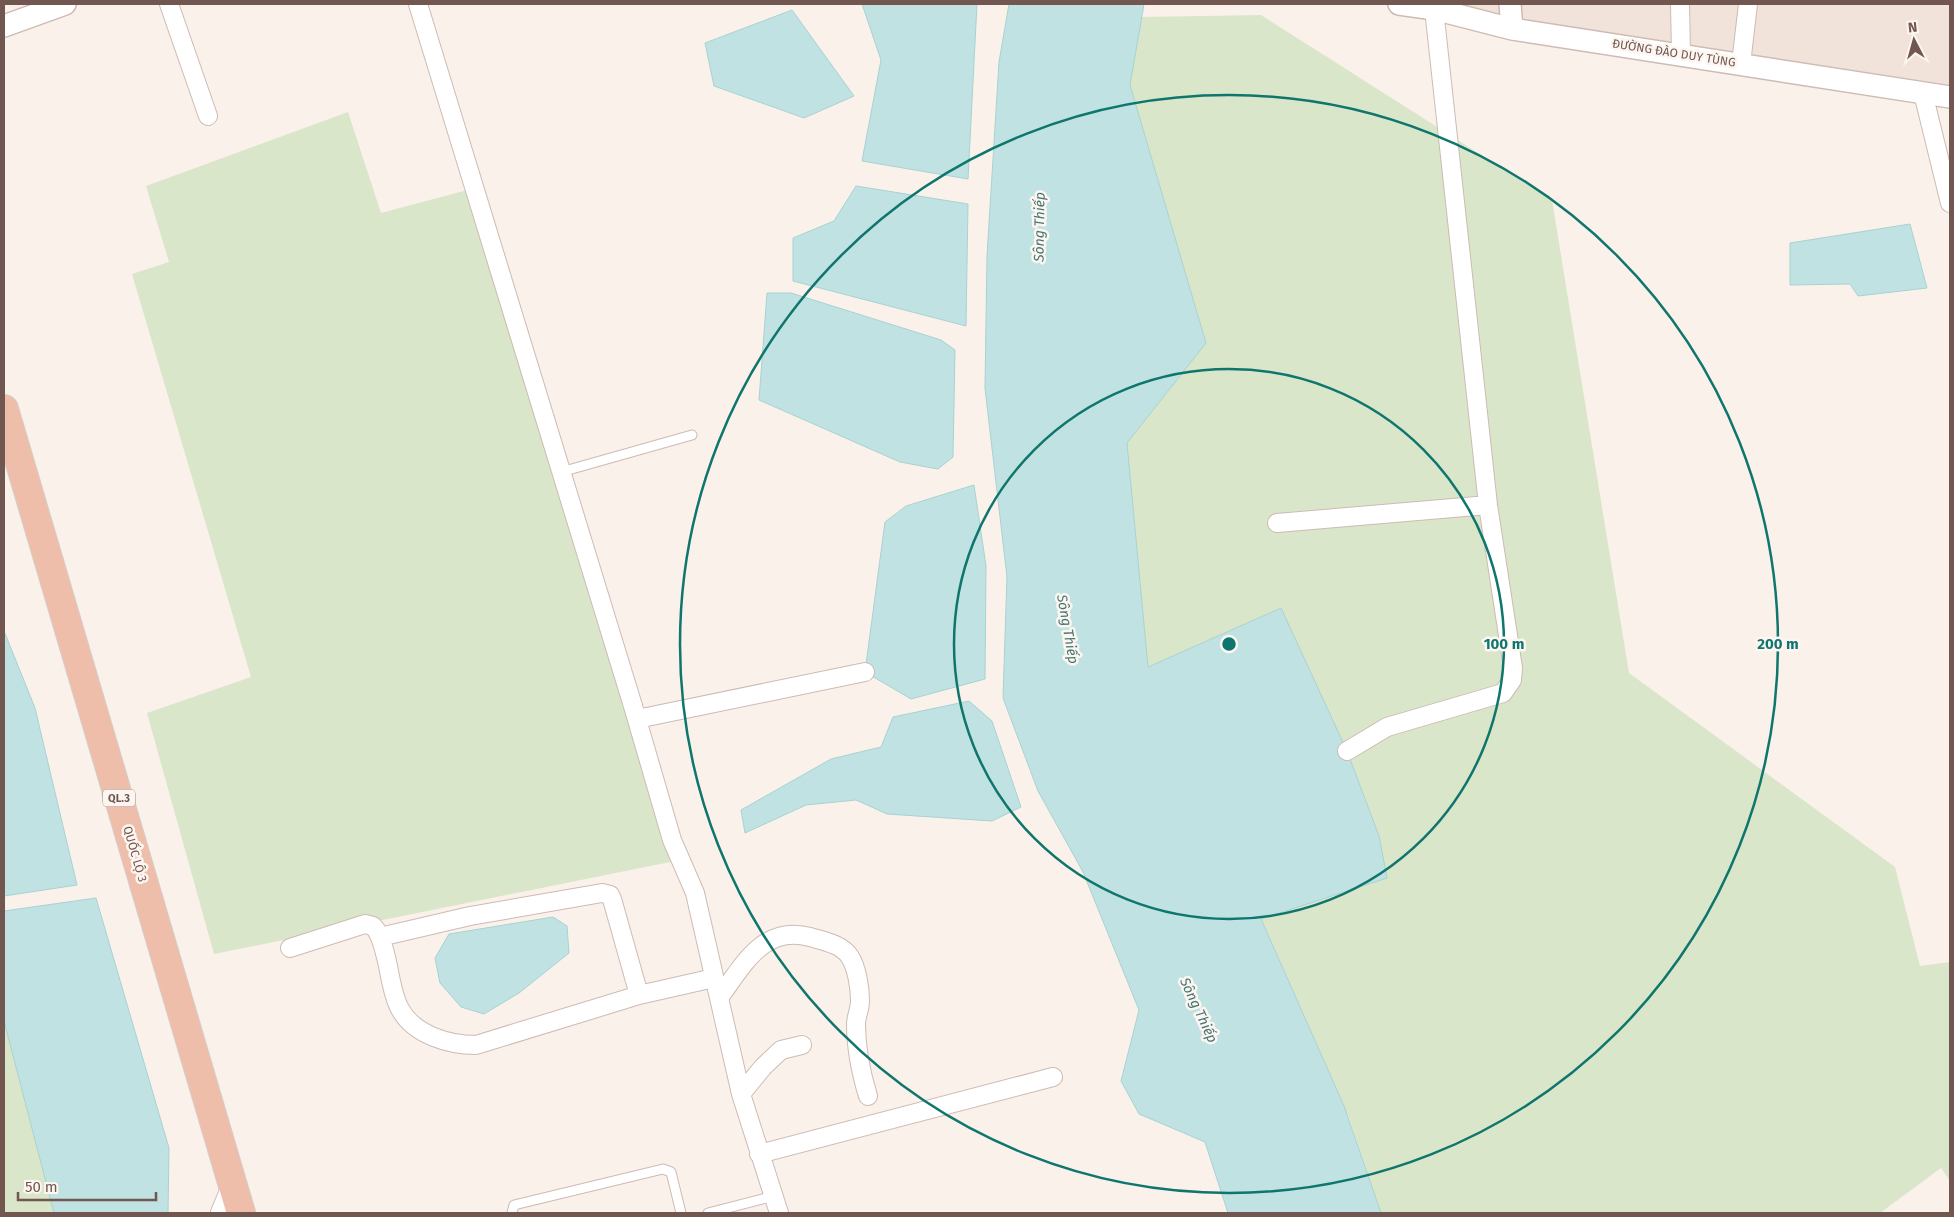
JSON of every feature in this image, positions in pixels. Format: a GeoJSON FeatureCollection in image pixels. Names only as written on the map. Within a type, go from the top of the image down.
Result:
{"type":"FeatureCollection","features":[{"type":"Feature","properties":{"kind":"highway","name":"QUỐC LỘ 3"},"geometry":{"type":"LineString","coordinates":[[4,409],[241,1213]]}},
{"type":"Feature","properties":{"kind":"main road"},"geometry":{"type":"LineString","coordinates":[[224,1213],[234,1187]]}},
{"type":"Feature","properties":{"kind":"street"},"geometry":{"type":"LineString","coordinates":[[4,26],[65,4]]}},
{"type":"Feature","properties":{"kind":"street"},"geometry":{"type":"LineString","coordinates":[[169,4],[208,116]]}},
{"type":"Feature","properties":{"kind":"street"},"geometry":{"type":"LineString","coordinates":[[418,4],[637,719],[672,840],[695,893],[741,1094],[779,1213]]}},
{"type":"Feature","properties":{"kind":"street","name":"ĐƯỜNG ĐÀO DUY TÙNG"},"geometry":{"type":"LineString","coordinates":[[1399,4],[1434,9],[1512,29],[1950,96]]}},
{"type":"Feature","properties":{"kind":"street"},"geometry":{"type":"LineString","coordinates":[[1510,4],[1512,29]]}},
{"type":"Feature","properties":{"kind":"street"},"geometry":{"type":"LineString","coordinates":[[1680,4],[1681,54]]}},
{"type":"Feature","properties":{"kind":"street"},"geometry":{"type":"LineString","coordinates":[[1741,64],[1748,4]]}},
{"type":"Feature","properties":{"kind":"street"},"geometry":{"type":"LineString","coordinates":[[1347,751],[1387,727],[1504,693],[1512,680],[1513,668],[1488,505],[1434,9]]}},
{"type":"Feature","properties":{"kind":"street"},"geometry":{"type":"LineString","coordinates":[[1923,93],[1950,203]]}},
{"type":"Feature","properties":{"kind":"street"},"geometry":{"type":"LineString","coordinates":[[1277,523],[1488,505]]}},
{"type":"Feature","properties":{"kind":"street"},"geometry":{"type":"LineString","coordinates":[[637,719],[865,672]]}},
{"type":"Feature","properties":{"kind":"street"},"geometry":{"type":"LineString","coordinates":[[380,937],[470,916],[602,893],[610,895],[612,899],[639,994]]}},
{"type":"Feature","properties":{"kind":"street"},"geometry":{"type":"LineString","coordinates":[[290,948],[365,924],[373,926],[380,937],[400,1009],[413,1025],[459,1045],[476,1045],[639,994],[714,978]]}},
{"type":"Feature","properties":{"kind":"street"},"geometry":{"type":"LineString","coordinates":[[719,998],[756,947],[778,937],[805,936],[838,946],[850,956],[855,971],[860,1002],[856,1022],[858,1046],[868,1096]]}},
{"type":"Feature","properties":{"kind":"street"},"geometry":{"type":"LineString","coordinates":[[741,1094],[763,1067],[781,1050],[802,1045]]}},
{"type":"Feature","properties":{"kind":"street"},"geometry":{"type":"LineString","coordinates":[[759,1154],[1053,1077]]}},
{"type":"Feature","properties":{"kind":"lane"},"geometry":{"type":"LineString","coordinates":[[561,472],[692,435]]}},
{"type":"Feature","properties":{"kind":"lane"},"geometry":{"type":"LineString","coordinates":[[512,1213],[514,1205],[663,1169],[670,1172],[681,1213]]}},
{"type":"Feature","properties":{"kind":"lane"},"geometry":{"type":"LineString","coordinates":[[708,1213],[774,1196]]}},
{"type":"Feature","properties":{"kind":"shaded area"},"geometry":{"type":"Polygon","coordinates":[[[1388,4],[1950,4],[1950,94],[1681,54],[1388,4]]]}},
{"type":"Feature","properties":{"kind":"green space"},"geometry":{"type":"Polygon","coordinates":[[[1261,15],[1552,200],[1629,673],[1895,867],[1920,966],[1950,962],[1950,1181],[1941,1168],[1880,1213],[1381,1213],[1349,1118],[1261,919],[1386,878],[1379,836],[1347,751],[1281,608],[1148,667],[1127,443],[1206,343],[1130,85],[1141,17],[1261,15]]]}},
{"type":"Feature","properties":{"kind":"green space"},"geometry":{"type":"Polygon","coordinates":[[[348,112],[381,213],[475,188],[680,860],[214,954],[147,713],[251,677],[132,274],[169,262],[146,186],[348,112]]]}},
{"type":"Feature","properties":{"kind":"green space"},"geometry":{"type":"Polygon","coordinates":[[[4,1021],[54,1213],[4,1213],[4,1021]]]}},
{"type":"Feature","properties":{"kind":"water"},"geometry":{"type":"Polygon","coordinates":[[[862,4],[977,4],[968,179],[862,161],[881,60],[862,4]]]}},
{"type":"Feature","properties":{"kind":"water","name":"Sông Thiếp"},"geometry":{"type":"Polygon","coordinates":[[[1009,4],[1144,4],[1130,85],[1206,343],[1127,443],[1148,667],[1281,608],[1347,751],[1379,836],[1387,878],[1261,919],[1344,1106],[1381,1213],[1228,1213],[1205,1142],[1139,1114],[1121,1081],[1139,1010],[1083,872],[1038,791],[1003,698],[1007,577],[985,388],[987,256],[999,62],[1009,4]]]}},
{"type":"Feature","properties":{"kind":"water"},"geometry":{"type":"Polygon","coordinates":[[[792,10],[854,96],[804,118],[714,86],[705,43],[792,10]]]}},
{"type":"Feature","properties":{"kind":"water"},"geometry":{"type":"Polygon","coordinates":[[[856,186],[968,204],[966,326],[793,281],[793,238],[834,221],[856,186]]]}},
{"type":"Feature","properties":{"kind":"water"},"geometry":{"type":"Polygon","coordinates":[[[1910,224],[1927,288],[1858,296],[1850,284],[1790,285],[1790,243],[1910,224]]]}},
{"type":"Feature","properties":{"kind":"water"},"geometry":{"type":"Polygon","coordinates":[[[767,293],[791,293],[941,340],[955,350],[953,457],[938,469],[900,462],[759,400],[767,293]]]}},
{"type":"Feature","properties":{"kind":"water"},"geometry":{"type":"Polygon","coordinates":[[[974,485],[986,566],[985,679],[911,699],[865,672],[885,522],[906,506],[974,485]]]}},
{"type":"Feature","properties":{"kind":"water"},"geometry":{"type":"Polygon","coordinates":[[[4,631],[35,708],[77,885],[4,896],[4,631]]]}},
{"type":"Feature","properties":{"kind":"water"},"geometry":{"type":"Polygon","coordinates":[[[969,701],[992,721],[1021,807],[992,821],[887,814],[856,800],[806,805],[745,833],[741,810],[831,759],[881,747],[893,717],[969,701]]]}},
{"type":"Feature","properties":{"kind":"water"},"geometry":{"type":"Polygon","coordinates":[[[96,898],[169,1148],[168,1213],[54,1213],[4,1021],[4,911],[96,898]]]}},
{"type":"Feature","properties":{"kind":"water"},"geometry":{"type":"Polygon","coordinates":[[[553,917],[567,926],[569,953],[519,993],[484,1014],[461,1007],[440,983],[435,958],[449,934],[553,917]]]}}]}
